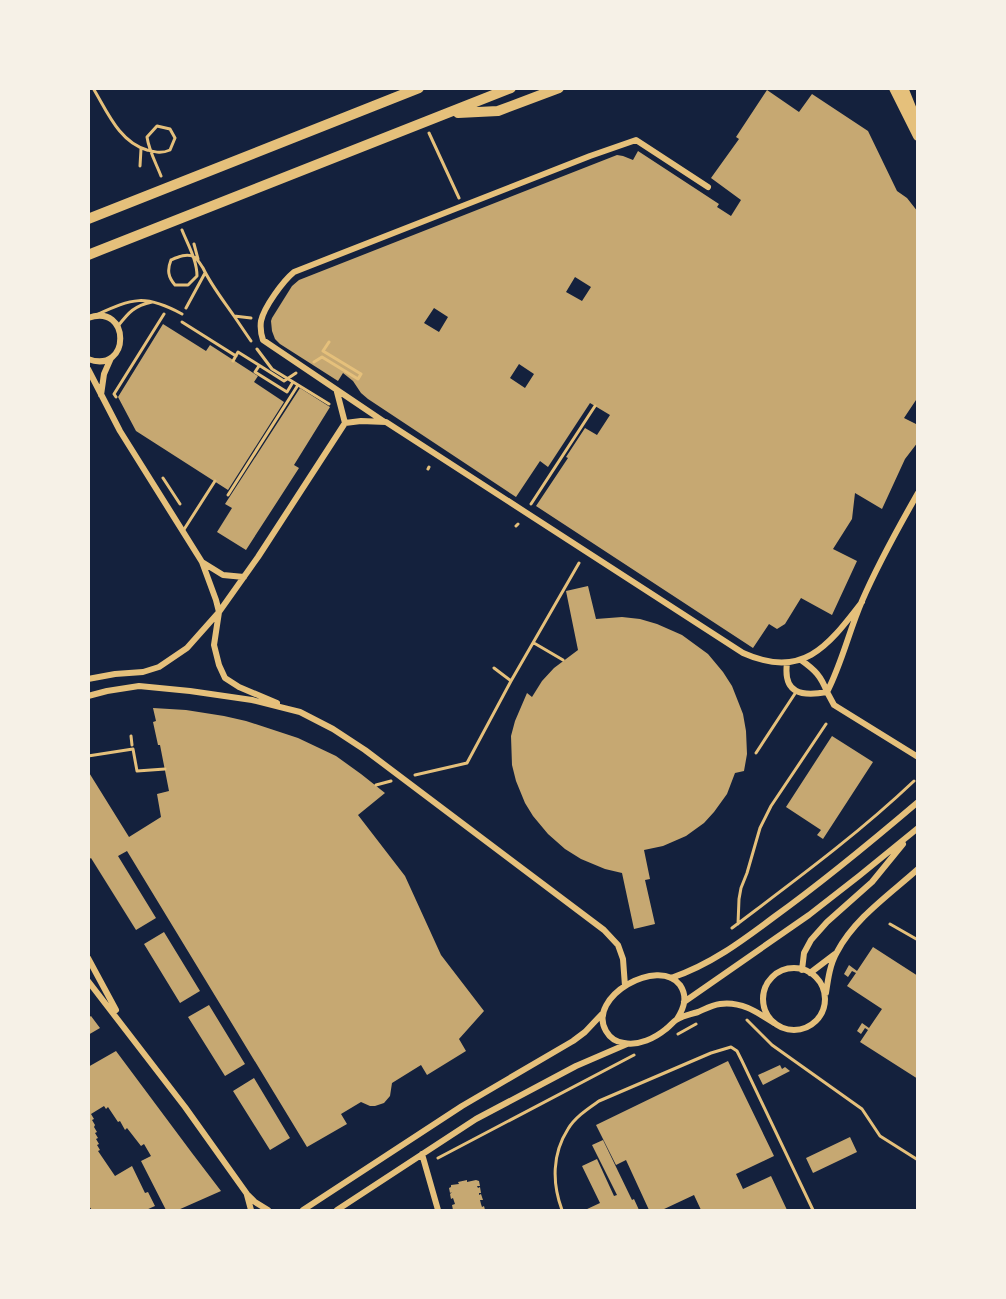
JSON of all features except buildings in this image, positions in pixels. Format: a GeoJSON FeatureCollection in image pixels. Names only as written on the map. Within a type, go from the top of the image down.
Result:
{"type":"FeatureCollection","features":[{"type":"Feature","properties":{"kind":"main road"},"geometry":{"type":"LineString","coordinates":[[88,217],[110,211],[419,88]]}},
{"type":"Feature","properties":{"kind":"main road"},"geometry":{"type":"LineString","coordinates":[[88,255],[511,88]]}},
{"type":"Feature","properties":{"kind":"main road"},"geometry":{"type":"LineString","coordinates":[[449,113],[498,111],[559,88]]}},
{"type":"Feature","properties":{"kind":"main road"},"geometry":{"type":"LineString","coordinates":[[894,88],[918,136]]}},
{"type":"Feature","properties":{"kind":"main road"},"geometry":{"type":"LineString","coordinates":[[903,88],[918,125]]}},
{"type":"Feature","properties":{"kind":"street"},"geometry":{"type":"LineString","coordinates":[[708,187],[636,140],[294,272],[288,276],[266,308],[261,320],[263,340],[337,391],[743,653],[769,663],[801,660],[815,653],[830,641],[862,602]]}},
{"type":"Feature","properties":{"kind":"street"},"geometry":{"type":"LineString","coordinates":[[91,317],[101,315],[108,317],[118,326],[121,333],[120,347],[111,358],[104,374],[101,396]]}},
{"type":"Feature","properties":{"kind":"street"},"geometry":{"type":"LineString","coordinates":[[88,359],[99,361],[111,358]]}},
{"type":"Feature","properties":{"kind":"street"},"geometry":{"type":"LineString","coordinates":[[88,369],[120,431],[202,562],[219,612],[214,645],[225,678],[239,687],[300,712],[333,729],[365,750],[604,930],[618,945],[621,952],[625,986]]}},
{"type":"Feature","properties":{"kind":"street"},"geometry":{"type":"LineString","coordinates":[[88,679],[143,672],[159,667],[187,648],[219,612],[244,577],[256,566],[345,423],[337,391]]}},
{"type":"Feature","properties":{"kind":"street"},"geometry":{"type":"LineString","coordinates":[[345,423],[386,422]]}},
{"type":"Feature","properties":{"kind":"street"},"geometry":{"type":"LineString","coordinates":[[827,692],[835,677],[862,602],[888,546],[918,493]]}},
{"type":"Feature","properties":{"kind":"street"},"geometry":{"type":"LineString","coordinates":[[202,562],[223,575],[244,577]]}},
{"type":"Feature","properties":{"kind":"street"},"geometry":{"type":"LineString","coordinates":[[801,660],[822,678],[834,705],[918,757]]}},
{"type":"Feature","properties":{"kind":"street"},"geometry":{"type":"LineString","coordinates":[[787,663],[786,681],[796,691],[817,694],[827,692]]}},
{"type":"Feature","properties":{"kind":"street"},"geometry":{"type":"LineString","coordinates":[[88,696],[139,686],[252,700],[300,712]]}},
{"type":"Feature","properties":{"kind":"street"},"geometry":{"type":"LineString","coordinates":[[671,978],[698,968],[757,930],[868,845],[918,802]]}},
{"type":"Feature","properties":{"kind":"street"},"geometry":{"type":"LineString","coordinates":[[684,1002],[809,915],[915,830]]}},
{"type":"Feature","properties":{"kind":"street"},"geometry":{"type":"LineString","coordinates":[[802,969],[804,953],[811,940],[827,922],[872,882],[915,830]]}},
{"type":"Feature","properties":{"kind":"street"},"geometry":{"type":"LineString","coordinates":[[677,1019],[718,1004],[732,1003],[751,1008],[783,1029],[804,1029],[813,1024],[820,1017],[824,1007],[836,954],[846,937],[859,921],[918,869]]}},
{"type":"Feature","properties":{"kind":"street"},"geometry":{"type":"LineString","coordinates":[[810,973],[836,954]]}},
{"type":"Feature","properties":{"kind":"street"},"geometry":{"type":"LineString","coordinates":[[88,958],[123,1024]]}},
{"type":"Feature","properties":{"kind":"street"},"geometry":{"type":"LineString","coordinates":[[774,1023],[767,1015],[763,995],[766,985],[781,971],[802,969],[810,973],[818,980],[825,997]]}},
{"type":"Feature","properties":{"kind":"street"},"geometry":{"type":"LineString","coordinates":[[303,1210],[462,1106],[573,1041],[585,1032],[602,1014],[608,1001],[625,986],[645,977],[656,976],[671,978],[682,988],[684,994],[682,1011],[677,1019],[656,1037],[627,1044],[576,1066],[476,1119],[337,1210]]}},
{"type":"Feature","properties":{"kind":"street"},"geometry":{"type":"LineString","coordinates":[[88,981],[185,1107],[247,1194],[268,1210]]}},
{"type":"Feature","properties":{"kind":"street"},"geometry":{"type":"LineString","coordinates":[[602,1014],[603,1026],[608,1035],[616,1041],[627,1044]]}},
{"type":"Feature","properties":{"kind":"street"},"geometry":{"type":"LineString","coordinates":[[422,1154],[438,1210]]}},
{"type":"Feature","properties":{"kind":"street"},"geometry":{"type":"LineString","coordinates":[[247,1194],[251,1210]]}},
{"type":"Feature","properties":{"kind":"lane"},"geometry":{"type":"LineString","coordinates":[[91,317],[119,304],[135,300],[154,302],[182,314]]}},
{"type":"Feature","properties":{"kind":"lane"},"geometry":{"type":"LineString","coordinates":[[118,326],[132,309],[154,302]]}},
{"type":"Feature","properties":{"kind":"lane"},"geometry":{"type":"LineString","coordinates":[[183,531],[215,481]]}},
{"type":"Feature","properties":{"kind":"lane"},"geometry":{"type":"LineString","coordinates":[[756,753],[796,691]]}},
{"type":"Feature","properties":{"kind":"lane"},"geometry":{"type":"LineString","coordinates":[[562,1210],[556,1194],[554,1173],[558,1150],[568,1128],[584,1112],[599,1101],[711,1053],[731,1047],[737,1051],[813,1210]]}},
{"type":"Feature","properties":{"kind":"path"},"geometry":{"type":"LineString","coordinates":[[93,88],[120,133],[137,147],[157,153]]}},
{"type":"Feature","properties":{"kind":"path"},"geometry":{"type":"LineString","coordinates":[[425,123],[453,186]]}},
{"type":"Feature","properties":{"kind":"path"},"geometry":{"type":"LineString","coordinates":[[140,166],[141,148]]}},
{"type":"Feature","properties":{"kind":"path"},"geometry":{"type":"LineString","coordinates":[[194,244],[206,273],[272,369],[342,412]]}},
{"type":"Feature","properties":{"kind":"path"},"geometry":{"type":"LineString","coordinates":[[185,255],[199,260]]}},
{"type":"Feature","properties":{"kind":"path"},"geometry":{"type":"LineString","coordinates":[[179,320],[206,273]]}},
{"type":"Feature","properties":{"kind":"path"},"geometry":{"type":"LineString","coordinates":[[119,404],[114,394],[165,312],[235,358],[238,352],[284,381]]}},
{"type":"Feature","properties":{"kind":"path"},"geometry":{"type":"LineString","coordinates":[[234,316],[261,320]]}},
{"type":"Feature","properties":{"kind":"path"},"geometry":{"type":"LineString","coordinates":[[322,357],[358,379],[361,374],[323,351],[328,342]]}},
{"type":"Feature","properties":{"kind":"path"},"geometry":{"type":"LineString","coordinates":[[259,366],[255,372],[287,392],[293,382]]}},
{"type":"Feature","properties":{"kind":"path"},"geometry":{"type":"LineString","coordinates":[[228,495],[298,385]]}},
{"type":"Feature","properties":{"kind":"path"},"geometry":{"type":"LineString","coordinates":[[530,505],[595,406]]}},
{"type":"Feature","properties":{"kind":"path"},"geometry":{"type":"LineString","coordinates":[[163,477],[180,504]]}},
{"type":"Feature","properties":{"kind":"path"},"geometry":{"type":"LineString","coordinates":[[410,777],[467,763],[579,563]]}},
{"type":"Feature","properties":{"kind":"path"},"geometry":{"type":"LineString","coordinates":[[534,643],[563,660]]}},
{"type":"Feature","properties":{"kind":"path"},"geometry":{"type":"LineString","coordinates":[[494,668],[512,681]]}},
{"type":"Feature","properties":{"kind":"path"},"geometry":{"type":"LineString","coordinates":[[738,924],[741,888],[760,828],[771,806],[826,724]]}},
{"type":"Feature","properties":{"kind":"path"},"geometry":{"type":"LineString","coordinates":[[131,736],[132,745]]}},
{"type":"Feature","properties":{"kind":"path"},"geometry":{"type":"LineString","coordinates":[[88,756],[133,749],[137,771],[165,769]]}},
{"type":"Feature","properties":{"kind":"path"},"geometry":{"type":"LineString","coordinates":[[376,785],[398,780]]}},
{"type":"Feature","properties":{"kind":"path"},"geometry":{"type":"LineString","coordinates":[[732,928],[879,814],[914,781]]}},
{"type":"Feature","properties":{"kind":"path"},"geometry":{"type":"LineString","coordinates":[[890,924],[918,940]]}},
{"type":"Feature","properties":{"kind":"path"},"geometry":{"type":"LineString","coordinates":[[745,1019],[772,1045],[862,1109],[880,1136],[918,1160]]}},
{"type":"Feature","properties":{"kind":"path"},"geometry":{"type":"LineString","coordinates":[[677,1035],[705,1020]]}},
{"type":"Feature","properties":{"kind":"path"},"geometry":{"type":"LineString","coordinates":[[425,1165],[640,1052]]}}]}
